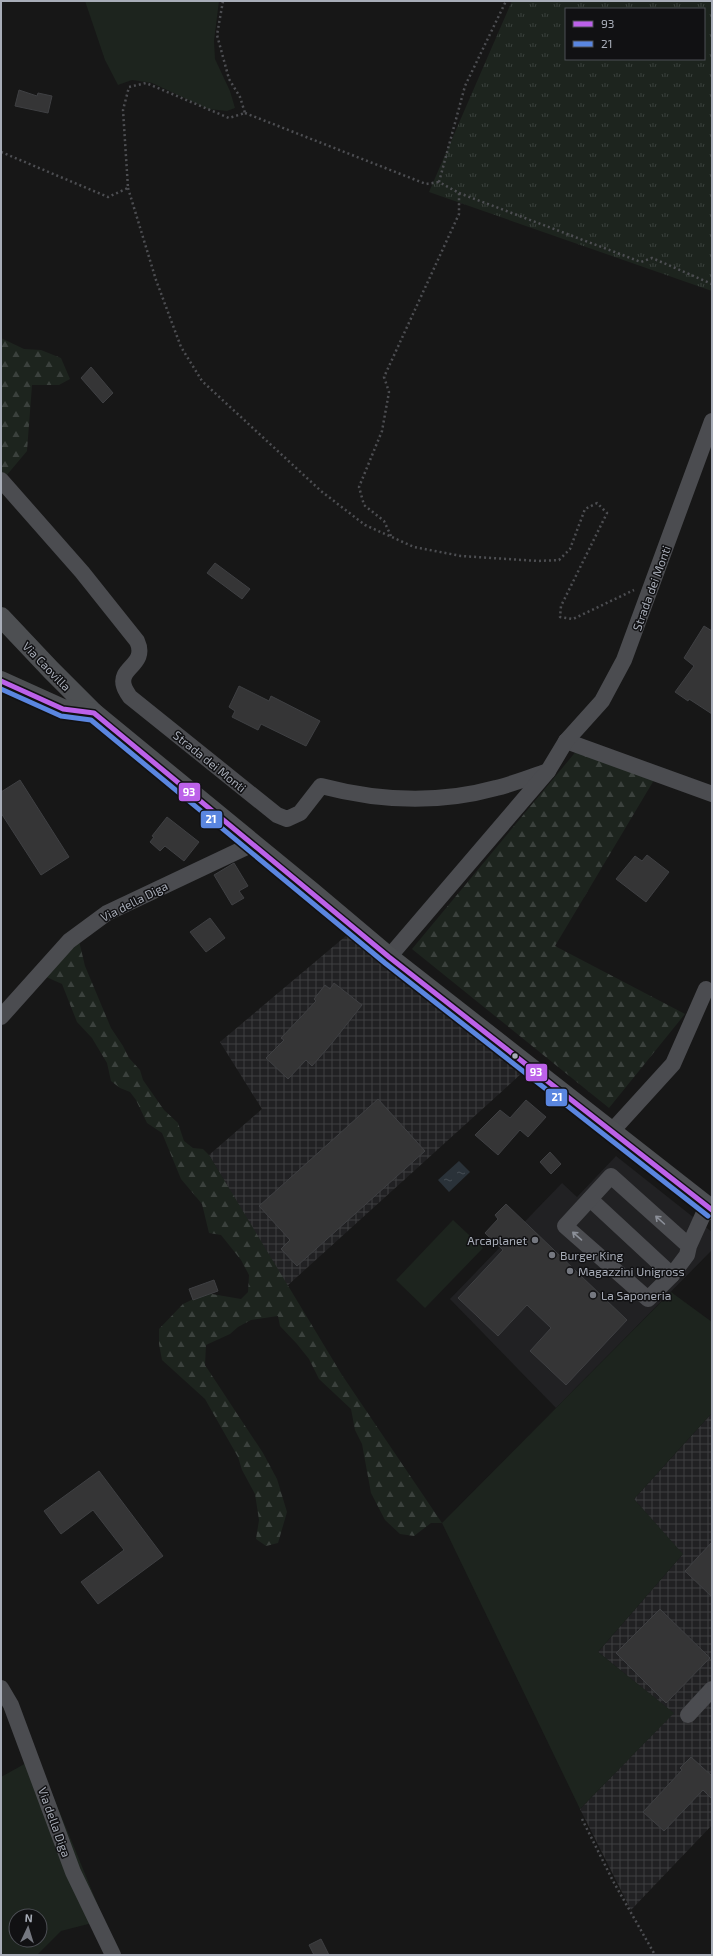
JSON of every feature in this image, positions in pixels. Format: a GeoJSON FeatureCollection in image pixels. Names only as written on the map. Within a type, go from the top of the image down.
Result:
{"type":"FeatureCollection","features":[{"type":"Feature","properties":{"kind":"main road","name":"Via Caovilla"},"geometry":{"type":"LineString","coordinates":[[1,617],[94,713],[389,957],[710,1208]]}},
{"type":"Feature","properties":{"kind":"main road"},"geometry":{"type":"LineString","coordinates":[[1,681],[63,709],[94,713]]}},
{"type":"Feature","properties":{"kind":"street","name":"Strada dei Monti"},"geometry":{"type":"LineString","coordinates":[[389,957],[548,771],[566,741],[602,701],[624,660],[712,421]]}},
{"type":"Feature","properties":{"kind":"street","name":"Strada dei Monti"},"geometry":{"type":"LineString","coordinates":[[1,480],[82,572],[137,642],[141,650],[138,658],[124,676],[123,686],[130,697],[278,815],[287,819],[300,813],[321,786],[363,796],[400,800],[447,797],[495,789],[548,771]]}},
{"type":"Feature","properties":{"kind":"street"},"geometry":{"type":"LineString","coordinates":[[566,741],[712,794]]}},
{"type":"Feature","properties":{"kind":"street","name":"Via della Diga"},"geometry":{"type":"LineString","coordinates":[[1,1017],[68,941],[107,913],[253,844]]}},
{"type":"Feature","properties":{"kind":"street"},"geometry":{"type":"LineString","coordinates":[[612,1131],[673,1064],[706,989]]}},
{"type":"Feature","properties":{"kind":"street"},"geometry":{"type":"LineString","coordinates":[[689,1246],[611,1176],[565,1226],[648,1299],[672,1275],[687,1254],[689,1246],[710,1208]]}},
{"type":"Feature","properties":{"kind":"street"},"geometry":{"type":"LineString","coordinates":[[590,1199],[672,1275]]}},
{"type":"Feature","properties":{"kind":"street","name":"Via della Diga"},"geometry":{"type":"LineString","coordinates":[[1,1688],[11,1705],[73,1872],[113,1955]]}},
{"type":"Feature","properties":{"kind":"street"},"geometry":{"type":"LineString","coordinates":[[688,1715],[712,1689]]}},
{"type":"Feature","properties":{"kind":"path"},"geometry":{"type":"LineString","coordinates":[[223,1],[217,35],[229,79],[240,97],[245,113]]}},
{"type":"Feature","properties":{"kind":"path"},"geometry":{"type":"LineString","coordinates":[[439,182],[465,86],[506,1]]}},
{"type":"Feature","properties":{"kind":"path"},"geometry":{"type":"LineString","coordinates":[[651,590],[640,588],[616,597],[573,619],[560,617],[561,606],[607,513],[597,503],[585,509],[570,549],[558,560],[538,561],[462,556],[414,546],[365,525],[321,491],[202,380],[181,347],[156,280],[128,188],[124,110],[129,86],[146,83],[229,118],[245,113],[426,184],[439,182],[459,194],[641,262],[652,258],[712,284]]}},
{"type":"Feature","properties":{"kind":"path"},"geometry":{"type":"LineString","coordinates":[[1,152],[108,197],[128,188]]}},
{"type":"Feature","properties":{"kind":"path"},"geometry":{"type":"LineString","coordinates":[[390,536],[384,521],[364,506],[359,487],[382,431],[389,392],[384,377],[459,214],[459,194]]}},
{"type":"Feature","properties":{"kind":"path"},"geometry":{"type":"LineString","coordinates":[[582,1819],[613,1881],[655,1955]]}},
{"type":"Feature","properties":{"kind":"shaded area"},"geometry":{"type":"Polygon","coordinates":[[[347,935],[522,1073],[287,1286],[209,1155],[262,1109],[220,1042],[347,935]]]}},
{"type":"Feature","properties":{"kind":"shaded area"},"geometry":{"type":"Polygon","coordinates":[[[616,1156],[712,1232],[712,1250],[556,1408],[450,1299],[562,1183],[577,1197],[616,1156]]]}},
{"type":"Feature","properties":{"kind":"shaded area"},"geometry":{"type":"Polygon","coordinates":[[[712,1413],[712,1825],[631,1910],[580,1809],[673,1713],[598,1652],[682,1555],[634,1499],[712,1413]]]}},
{"type":"Feature","properties":{"kind":"green space"},"geometry":{"type":"Polygon","coordinates":[[[85,1],[219,1],[214,41],[215,59],[230,91],[235,108],[227,111],[208,109],[152,83],[132,80],[118,85],[105,60],[85,1]]]}},
{"type":"Feature","properties":{"kind":"green space"},"geometry":{"type":"Polygon","coordinates":[[[512,1],[712,1],[712,291],[429,192],[512,1]]]}},
{"type":"Feature","properties":{"kind":"green space"},"geometry":{"type":"Polygon","coordinates":[[[1,338],[24,349],[41,350],[61,358],[70,379],[59,385],[32,385],[27,451],[1,482],[1,338]]]}},
{"type":"Feature","properties":{"kind":"green space"},"geometry":{"type":"Polygon","coordinates":[[[583,743],[660,770],[555,946],[685,1014],[609,1108],[412,949],[583,743]]]}},
{"type":"Feature","properties":{"kind":"green space"},"geometry":{"type":"Polygon","coordinates":[[[79,941],[85,966],[111,1028],[129,1058],[140,1070],[143,1080],[164,1110],[178,1123],[184,1141],[193,1148],[203,1149],[209,1155],[342,1375],[442,1523],[431,1523],[414,1536],[400,1534],[385,1520],[371,1493],[362,1444],[355,1430],[351,1409],[319,1379],[309,1359],[280,1326],[278,1316],[251,1320],[238,1327],[230,1334],[206,1345],[205,1365],[263,1453],[277,1479],[287,1512],[278,1543],[266,1546],[256,1539],[259,1520],[255,1494],[242,1470],[238,1457],[205,1399],[162,1360],[159,1344],[159,1329],[183,1304],[206,1293],[241,1299],[248,1292],[249,1275],[241,1260],[221,1235],[209,1233],[202,1204],[181,1179],[162,1133],[147,1123],[136,1100],[130,1092],[120,1088],[111,1081],[107,1063],[92,1038],[77,1022],[62,984],[44,976],[79,941]]]}},
{"type":"Feature","properties":{"kind":"green space"},"geometry":{"type":"Polygon","coordinates":[[[453,1220],[483,1248],[425,1308],[396,1280],[453,1220]]]}},
{"type":"Feature","properties":{"kind":"green space"},"geometry":{"type":"Polygon","coordinates":[[[671,1292],[712,1322],[712,1413],[634,1499],[683,1554],[598,1652],[674,1713],[580,1809],[442,1523],[671,1292]]]}},
{"type":"Feature","properties":{"kind":"green space"},"geometry":{"type":"Polygon","coordinates":[[[37,1757],[104,1920],[61,1931],[48,1944],[48,1908],[8,1908],[8,1948],[44,1948],[37,1955],[1,1955],[1,1777],[37,1757]]]}},
{"type":"Feature","properties":{"kind":"water"},"geometry":{"type":"Polygon","coordinates":[[[459,1161],[470,1172],[449,1192],[438,1180],[459,1161]]]}},
{"type":"Feature","properties":{"kind":"building"},"geometry":{"type":"Polygon","coordinates":[[[19,90],[37,96],[38,93],[52,96],[48,113],[15,106],[19,90]]]}},
{"type":"Feature","properties":{"kind":"building"},"geometry":{"type":"Polygon","coordinates":[[[91,367],[113,393],[103,403],[81,378],[91,367]]]}},
{"type":"Feature","properties":{"kind":"building"},"geometry":{"type":"Polygon","coordinates":[[[215,563],[250,589],[242,599],[207,573],[215,563]]]}},
{"type":"Feature","properties":{"kind":"building"},"geometry":{"type":"Polygon","coordinates":[[[704,626],[712,631],[712,714],[675,692],[694,666],[684,658],[704,626]]]}},
{"type":"Feature","properties":{"kind":"building"},"geometry":{"type":"Polygon","coordinates":[[[239,686],[269,701],[271,696],[320,721],[306,746],[261,724],[258,730],[232,717],[235,711],[229,707],[239,686]]]}},
{"type":"Feature","properties":{"kind":"building"},"geometry":{"type":"Polygon","coordinates":[[[20,780],[69,857],[41,875],[1,813],[1,792],[20,780]]]}},
{"type":"Feature","properties":{"kind":"building"},"geometry":{"type":"Polygon","coordinates":[[[167,817],[199,842],[184,861],[165,846],[160,851],[150,842],[154,837],[152,836],[167,817]]]}},
{"type":"Feature","properties":{"kind":"building"},"geometry":{"type":"Polygon","coordinates":[[[647,855],[669,872],[646,902],[616,879],[635,856],[642,861],[647,855]]]}},
{"type":"Feature","properties":{"kind":"building"},"geometry":{"type":"Polygon","coordinates":[[[234,863],[248,886],[239,891],[244,898],[232,905],[214,875],[234,863]]]}},
{"type":"Feature","properties":{"kind":"building"},"geometry":{"type":"Polygon","coordinates":[[[210,918],[225,938],[206,952],[190,932],[210,918]]]}},
{"type":"Feature","properties":{"kind":"building"},"geometry":{"type":"Polygon","coordinates":[[[334,983],[362,1005],[312,1066],[306,1060],[288,1079],[266,1058],[284,1040],[281,1038],[316,1001],[314,999],[325,985],[330,989],[334,983]]]}},
{"type":"Feature","properties":{"kind":"building"},"geometry":{"type":"Polygon","coordinates":[[[378,1099],[425,1151],[297,1266],[281,1249],[290,1240],[259,1206],[378,1099]]]}},
{"type":"Feature","properties":{"kind":"building"},"geometry":{"type":"Polygon","coordinates":[[[526,1100],[546,1117],[528,1137],[520,1130],[498,1155],[475,1135],[500,1110],[510,1118],[526,1100]]]}},
{"type":"Feature","properties":{"kind":"building"},"geometry":{"type":"Polygon","coordinates":[[[550,1152],[561,1164],[551,1174],[540,1162],[550,1152]]]}},
{"type":"Feature","properties":{"kind":"building"},"geometry":{"type":"Polygon","coordinates":[[[506,1204],[627,1320],[566,1385],[530,1351],[551,1328],[527,1305],[498,1336],[458,1298],[503,1250],[485,1233],[498,1219],[495,1215],[506,1204]]]}},
{"type":"Feature","properties":{"kind":"building"},"geometry":{"type":"Polygon","coordinates":[[[214,1280],[218,1291],[193,1300],[189,1289],[214,1280]]]}},
{"type":"Feature","properties":{"kind":"building"},"geometry":{"type":"Polygon","coordinates":[[[99,1471],[163,1556],[98,1604],[81,1582],[124,1550],[93,1510],[61,1534],[44,1511],[99,1471]]]}},
{"type":"Feature","properties":{"kind":"building"},"geometry":{"type":"Polygon","coordinates":[[[712,1542],[712,1597],[685,1571],[712,1542]]]}},
{"type":"Feature","properties":{"kind":"building"},"geometry":{"type":"Polygon","coordinates":[[[660,1609],[710,1658],[666,1703],[616,1653],[660,1609]]]}},
{"type":"Feature","properties":{"kind":"building"},"geometry":{"type":"Polygon","coordinates":[[[691,1757],[712,1776],[712,1799],[703,1790],[664,1831],[643,1812],[682,1770],[680,1768],[691,1757]]]}},
{"type":"Feature","properties":{"kind":"building"},"geometry":{"type":"Polygon","coordinates":[[[321,1939],[329,1955],[314,1955],[309,1945],[321,1939]]]}},
{"type":"Feature","properties":{"kind":"transit line","name":"93"},"geometry":{"type":"LineString","coordinates":[[1,681],[63,709],[94,713],[389,957],[712,1210]]}},
{"type":"Feature","properties":{"kind":"transit line","name":"21"},"geometry":{"type":"LineString","coordinates":[[1,689],[61,716],[91,720],[385,963],[708,1216]]}},
{"type":"Feature","properties":{"kind":"place","name":"Arcaplanet"},"geometry":{"type":"Point","coordinates":[535,1240]}},
{"type":"Feature","properties":{"kind":"place","name":"Burger King"},"geometry":{"type":"Point","coordinates":[552,1255]}},
{"type":"Feature","properties":{"kind":"place","name":"Magazzini Unigross"},"geometry":{"type":"Point","coordinates":[570,1271]}},
{"type":"Feature","properties":{"kind":"place","name":"La Saponeria"},"geometry":{"type":"Point","coordinates":[593,1295]}}]}
